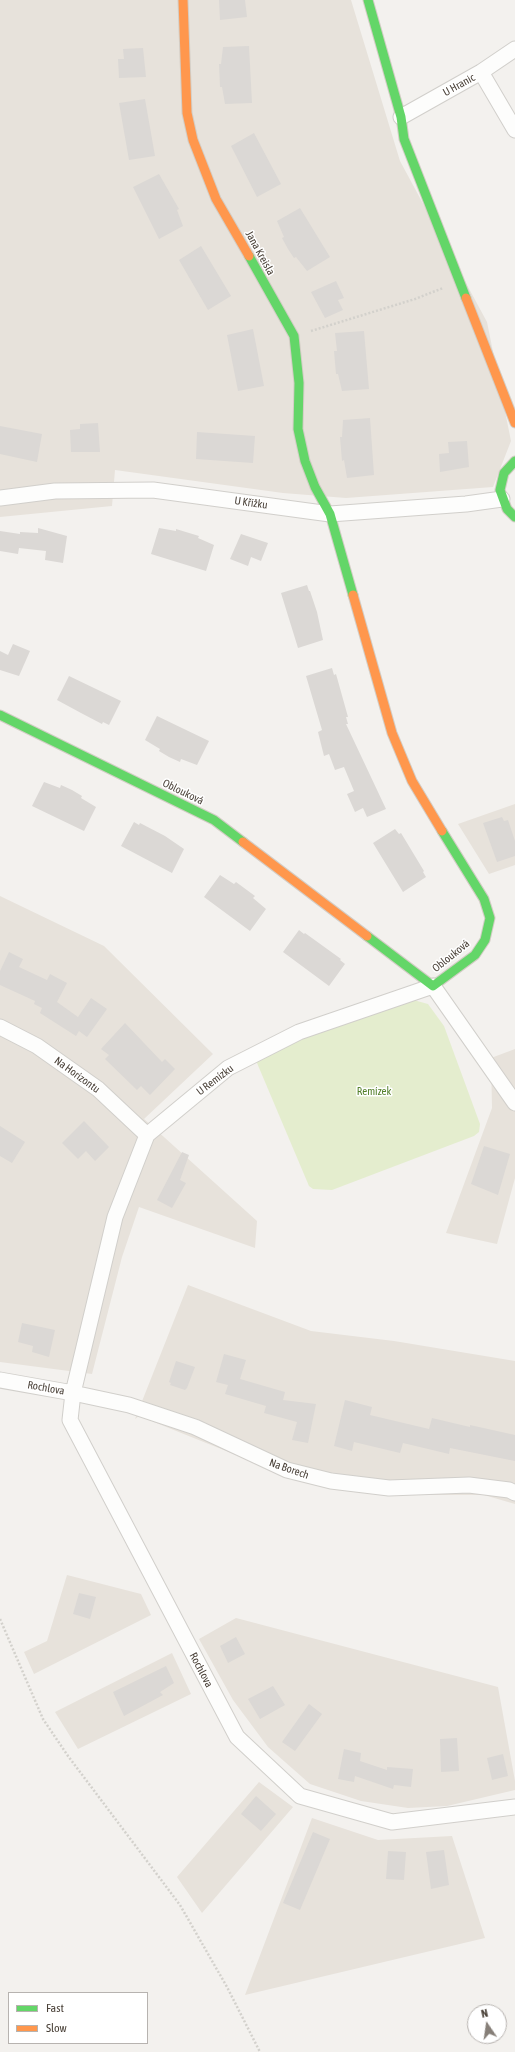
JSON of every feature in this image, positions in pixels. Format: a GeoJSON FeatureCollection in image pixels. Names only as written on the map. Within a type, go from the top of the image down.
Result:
{"type":"FeatureCollection","features":[{"type":"Feature","properties":{"kind":"street","name":"Jana Kreisla"},"geometry":{"type":"LineString","coordinates":[[183,0],[187,113],[193,140],[216,199],[294,336],[299,383],[298,429],[305,461],[315,487],[330,514]]}},
{"type":"Feature","properties":{"kind":"street"},"geometry":{"type":"LineString","coordinates":[[368,0],[401,117],[404,139],[515,423]]}},
{"type":"Feature","properties":{"kind":"street","name":"U Hranic"},"geometry":{"type":"LineString","coordinates":[[401,117],[481,72],[515,49]]}},
{"type":"Feature","properties":{"kind":"street"},"geometry":{"type":"LineString","coordinates":[[481,72],[515,130]]}},
{"type":"Feature","properties":{"kind":"street"},"geometry":{"type":"LineString","coordinates":[[515,461],[504,473],[501,481],[502,499],[507,509],[515,516]]}},
{"type":"Feature","properties":{"kind":"street","name":"U Křížku"},"geometry":{"type":"LineString","coordinates":[[0,498],[55,491],[153,490],[330,514],[466,504],[502,499]]}},
{"type":"Feature","properties":{"kind":"street","name":"Oblouková"},"geometry":{"type":"LineString","coordinates":[[0,715],[214,820],[433,986],[475,955],[485,940],[490,918],[484,899],[412,781],[392,733],[330,514]]}},
{"type":"Feature","properties":{"kind":"street"},"geometry":{"type":"LineString","coordinates":[[433,986],[512,1101],[515,1102]]}},
{"type":"Feature","properties":{"kind":"street","name":"U Remízku"},"geometry":{"type":"LineString","coordinates":[[73,1393],[115,1217],[147,1135],[228,1068],[299,1032],[433,986]]}},
{"type":"Feature","properties":{"kind":"street","name":"Na Horizontu"},"geometry":{"type":"LineString","coordinates":[[0,1026],[37,1046],[98,1090],[147,1135]]}},
{"type":"Feature","properties":{"kind":"street","name":"Rochlova"},"geometry":{"type":"LineString","coordinates":[[0,1380],[73,1393],[70,1420],[237,1738],[300,1796],[392,1822],[515,1806]]}},
{"type":"Feature","properties":{"kind":"street","name":"Na Borech"},"geometry":{"type":"LineString","coordinates":[[73,1393],[129,1405],[195,1428],[287,1470],[331,1481],[388,1488],[470,1485],[509,1490],[515,1493]]}},
{"type":"Feature","properties":{"kind":"path"},"geometry":{"type":"LineString","coordinates":[[294,336],[415,299],[459,282]]}},
{"type":"Feature","properties":{"kind":"path"},"geometry":{"type":"LineString","coordinates":[[0,1619],[44,1719],[68,1756],[180,1905],[227,1987],[260,2052]]}},
{"type":"Feature","properties":{"kind":"shaded area"},"geometry":{"type":"Polygon","coordinates":[[[0,0],[351,0],[400,161],[487,322],[511,441],[493,487],[346,498],[283,493],[115,470],[112,506],[0,517],[0,0]]]}},
{"type":"Feature","properties":{"kind":"shaded area"},"geometry":{"type":"Polygon","coordinates":[[[515,804],[515,865],[489,874],[458,824],[515,804]]]}},
{"type":"Feature","properties":{"kind":"shaded area"},"geometry":{"type":"Polygon","coordinates":[[[0,896],[104,946],[213,1054],[144,1119],[257,1221],[255,1248],[139,1207],[122,1257],[92,1374],[0,1362],[0,896]]]}},
{"type":"Feature","properties":{"kind":"shaded area"},"geometry":{"type":"Polygon","coordinates":[[[515,1049],[515,1178],[497,1244],[446,1233],[492,1108],[491,1058],[515,1049]]]}},
{"type":"Feature","properties":{"kind":"shaded area"},"geometry":{"type":"Polygon","coordinates":[[[188,1285],[311,1331],[394,1341],[515,1361],[515,1504],[484,1495],[377,1495],[241,1457],[139,1416],[135,1419],[188,1285]]]}},
{"type":"Feature","properties":{"kind":"shaded area"},"geometry":{"type":"Polygon","coordinates":[[[67,1575],[141,1594],[151,1615],[34,1674],[24,1652],[47,1641],[67,1575]]]}},
{"type":"Feature","properties":{"kind":"shaded area"},"geometry":{"type":"Polygon","coordinates":[[[236,1618],[498,1687],[515,1781],[515,1790],[447,1806],[408,1808],[361,1801],[310,1784],[268,1747],[233,1700],[199,1639],[236,1618]]]}},
{"type":"Feature","properties":{"kind":"shaded area"},"geometry":{"type":"Polygon","coordinates":[[[172,1653],[191,1694],[78,1749],[55,1712],[172,1653]]]}},
{"type":"Feature","properties":{"kind":"shaded area"},"geometry":{"type":"Polygon","coordinates":[[[259,1782],[293,1807],[202,1913],[177,1877],[259,1782]]]}},
{"type":"Feature","properties":{"kind":"shaded area"},"geometry":{"type":"Polygon","coordinates":[[[312,1818],[378,1840],[452,1836],[485,1938],[245,1995],[312,1818]]]}},
{"type":"Feature","properties":{"kind":"green space","name":"Remízek"},"geometry":{"type":"Polygon","coordinates":[[[406,998],[428,1004],[444,1026],[480,1124],[479,1132],[474,1136],[332,1190],[313,1189],[309,1186],[257,1063],[258,1054],[406,998]]]}},
{"type":"Feature","properties":{"kind":"building"},"geometry":{"type":"Polygon","coordinates":[[[219,0],[245,0],[247,17],[220,20],[219,0]]]}},
{"type":"Feature","properties":{"kind":"building"},"geometry":{"type":"Polygon","coordinates":[[[249,46],[252,103],[225,104],[222,87],[220,87],[219,64],[221,64],[223,47],[249,46]]]}},
{"type":"Feature","properties":{"kind":"building"},"geometry":{"type":"Polygon","coordinates":[[[143,48],[146,77],[119,78],[118,59],[124,59],[123,49],[143,48]]]}},
{"type":"Feature","properties":{"kind":"building"},"geometry":{"type":"Polygon","coordinates":[[[145,99],[155,156],[129,160],[119,103],[145,99]]]}},
{"type":"Feature","properties":{"kind":"building"},"geometry":{"type":"Polygon","coordinates":[[[254,133],[281,184],[257,197],[231,146],[254,133]]]}},
{"type":"Feature","properties":{"kind":"building"},"geometry":{"type":"Polygon","coordinates":[[[159,174],[179,209],[177,210],[183,226],[159,239],[133,187],[159,174]]]}},
{"type":"Feature","properties":{"kind":"building"},"geometry":{"type":"Polygon","coordinates":[[[300,208],[330,257],[307,271],[296,257],[294,258],[288,249],[282,238],[284,237],[277,221],[300,208]]]}},
{"type":"Feature","properties":{"kind":"building"},"geometry":{"type":"Polygon","coordinates":[[[201,246],[231,296],[208,310],[179,260],[201,246]]]}},
{"type":"Feature","properties":{"kind":"building"},"geometry":{"type":"Polygon","coordinates":[[[336,281],[344,298],[338,300],[343,310],[325,318],[311,292],[336,281]]]}},
{"type":"Feature","properties":{"kind":"building"},"geometry":{"type":"Polygon","coordinates":[[[253,329],[264,386],[238,391],[227,335],[253,329]]]}},
{"type":"Feature","properties":{"kind":"building"},"geometry":{"type":"Polygon","coordinates":[[[364,331],[369,389],[342,391],[338,374],[336,374],[334,351],[337,351],[335,333],[364,331]]]}},
{"type":"Feature","properties":{"kind":"building"},"geometry":{"type":"Polygon","coordinates":[[[370,418],[374,475],[347,478],[344,460],[342,461],[340,437],[342,437],[343,420],[370,418]]]}},
{"type":"Feature","properties":{"kind":"building"},"geometry":{"type":"Polygon","coordinates":[[[98,423],[100,452],[71,452],[70,430],[80,429],[80,424],[98,423]]]}},
{"type":"Feature","properties":{"kind":"building"},"geometry":{"type":"Polygon","coordinates":[[[0,426],[42,434],[37,462],[0,454],[0,426]]]}},
{"type":"Feature","properties":{"kind":"building"},"geometry":{"type":"Polygon","coordinates":[[[197,432],[255,436],[253,463],[196,459],[197,432]]]}},
{"type":"Feature","properties":{"kind":"building"},"geometry":{"type":"Polygon","coordinates":[[[467,441],[469,467],[440,472],[439,454],[449,453],[448,442],[467,441]]]}},
{"type":"Feature","properties":{"kind":"building"},"geometry":{"type":"Polygon","coordinates":[[[38,528],[67,536],[63,563],[45,560],[46,551],[19,548],[18,554],[0,551],[0,531],[20,534],[20,532],[38,533],[38,528]]]}},
{"type":"Feature","properties":{"kind":"building"},"geometry":{"type":"Polygon","coordinates":[[[159,528],[176,531],[176,529],[199,536],[198,538],[214,545],[206,571],[151,554],[159,528]]]}},
{"type":"Feature","properties":{"kind":"building"},"geometry":{"type":"Polygon","coordinates":[[[241,534],[268,543],[261,561],[251,557],[248,566],[230,559],[241,534]]]}},
{"type":"Feature","properties":{"kind":"building"},"geometry":{"type":"Polygon","coordinates":[[[307,585],[317,612],[323,640],[298,648],[281,593],[307,585]]]}},
{"type":"Feature","properties":{"kind":"building"},"geometry":{"type":"Polygon","coordinates":[[[13,644],[30,651],[19,676],[0,670],[0,651],[8,655],[13,644]]]}},
{"type":"Feature","properties":{"kind":"building"},"geometry":{"type":"Polygon","coordinates":[[[332,668],[334,675],[336,674],[348,717],[346,717],[348,724],[346,724],[386,809],[367,817],[363,808],[355,812],[347,794],[354,791],[344,767],[335,770],[329,754],[324,756],[318,732],[322,730],[306,676],[332,668]]]}},
{"type":"Feature","properties":{"kind":"building"},"geometry":{"type":"Polygon","coordinates":[[[69,676],[121,701],[109,725],[103,722],[102,724],[57,700],[69,676]]]}},
{"type":"Feature","properties":{"kind":"building"},"geometry":{"type":"Polygon","coordinates":[[[157,716],[209,741],[197,765],[181,759],[180,762],[169,757],[159,751],[160,749],[145,740],[157,716]]]}},
{"type":"Feature","properties":{"kind":"building"},"geometry":{"type":"Polygon","coordinates":[[[44,782],[60,788],[61,785],[72,790],[82,796],[81,798],[96,807],[84,831],[32,806],[44,782]]]}},
{"type":"Feature","properties":{"kind":"building"},"geometry":{"type":"Polygon","coordinates":[[[502,817],[504,821],[508,820],[515,841],[515,856],[497,862],[483,823],[502,817]]]}},
{"type":"Feature","properties":{"kind":"building"},"geometry":{"type":"Polygon","coordinates":[[[134,822],[139,825],[140,823],[165,836],[184,849],[172,873],[121,846],[134,822]]]}},
{"type":"Feature","properties":{"kind":"building"},"geometry":{"type":"Polygon","coordinates":[[[395,829],[399,834],[401,833],[424,871],[423,872],[426,877],[403,892],[373,843],[395,829]]]}},
{"type":"Feature","properties":{"kind":"building"},"geometry":{"type":"Polygon","coordinates":[[[220,875],[234,884],[236,882],[255,896],[253,898],[266,909],[250,931],[204,897],[220,875]]]}},
{"type":"Feature","properties":{"kind":"building"},"geometry":{"type":"Polygon","coordinates":[[[299,930],[341,959],[340,960],[345,964],[329,986],[283,952],[299,930]]]}},
{"type":"Feature","properties":{"kind":"building"},"geometry":{"type":"Polygon","coordinates":[[[9,952],[23,959],[19,967],[47,980],[50,974],[67,983],[57,1002],[78,1017],[91,998],[107,1009],[87,1037],[79,1031],[76,1036],[40,1013],[42,1008],[34,1004],[35,1001],[0,985],[0,971],[9,952]]]}},
{"type":"Feature","properties":{"kind":"building"},"geometry":{"type":"Polygon","coordinates":[[[125,1023],[162,1062],[165,1059],[175,1069],[150,1095],[141,1086],[137,1090],[105,1059],[109,1055],[101,1049],[125,1023]]]}},
{"type":"Feature","properties":{"kind":"building"},"geometry":{"type":"Polygon","coordinates":[[[84,1121],[109,1147],[95,1161],[86,1151],[78,1159],[62,1143],[84,1121]]]}},
{"type":"Feature","properties":{"kind":"building"},"geometry":{"type":"Polygon","coordinates":[[[0,1126],[25,1142],[12,1163],[0,1156],[0,1126]]]}},
{"type":"Feature","properties":{"kind":"building"},"geometry":{"type":"Polygon","coordinates":[[[484,1146],[510,1154],[498,1195],[471,1184],[484,1146]]]}},
{"type":"Feature","properties":{"kind":"building"},"geometry":{"type":"Polygon","coordinates":[[[182,1152],[189,1155],[180,1180],[186,1183],[172,1208],[157,1200],[182,1152]]]}},
{"type":"Feature","properties":{"kind":"building"},"geometry":{"type":"Polygon","coordinates":[[[22,1323],[55,1330],[49,1357],[32,1352],[33,1346],[18,1342],[22,1323]]]}},
{"type":"Feature","properties":{"kind":"building"},"geometry":{"type":"Polygon","coordinates":[[[224,1354],[246,1360],[240,1379],[285,1392],[283,1400],[316,1404],[308,1443],[292,1440],[297,1422],[264,1413],[266,1406],[225,1394],[228,1385],[216,1382],[224,1354]]]}},
{"type":"Feature","properties":{"kind":"building"},"geometry":{"type":"Polygon","coordinates":[[[176,1361],[195,1367],[185,1390],[170,1385],[171,1383],[169,1382],[176,1361]]]}},
{"type":"Feature","properties":{"kind":"building"},"geometry":{"type":"Polygon","coordinates":[[[345,1400],[372,1407],[370,1415],[429,1429],[432,1418],[515,1435],[515,1461],[450,1448],[449,1454],[403,1443],[400,1453],[354,1442],[352,1451],[334,1446],[345,1400]]]}},
{"type":"Feature","properties":{"kind":"building"},"geometry":{"type":"Polygon","coordinates":[[[79,1593],[96,1597],[90,1619],[73,1614],[79,1593]]]}},
{"type":"Feature","properties":{"kind":"building"},"geometry":{"type":"Polygon","coordinates":[[[236,1637],[245,1654],[228,1663],[220,1646],[236,1637]]]}},
{"type":"Feature","properties":{"kind":"building"},"geometry":{"type":"Polygon","coordinates":[[[166,1666],[174,1683],[160,1692],[163,1695],[124,1716],[113,1692],[166,1666]]]}},
{"type":"Feature","properties":{"kind":"building"},"geometry":{"type":"Polygon","coordinates":[[[273,1686],[285,1705],[260,1719],[248,1699],[273,1686]]]}},
{"type":"Feature","properties":{"kind":"building"},"geometry":{"type":"Polygon","coordinates":[[[309,1704],[322,1714],[295,1751],[282,1742],[309,1704]]]}},
{"type":"Feature","properties":{"kind":"building"},"geometry":{"type":"Polygon","coordinates":[[[457,1738],[459,1771],[441,1772],[440,1739],[457,1738]]]}},
{"type":"Feature","properties":{"kind":"building"},"geometry":{"type":"Polygon","coordinates":[[[344,1749],[361,1753],[360,1761],[387,1770],[387,1767],[413,1769],[411,1787],[394,1785],[393,1789],[355,1776],[354,1782],[338,1779],[344,1749]]]}},
{"type":"Feature","properties":{"kind":"building"},"geometry":{"type":"Polygon","coordinates":[[[503,1754],[508,1776],[492,1780],[487,1758],[503,1754]]]}},
{"type":"Feature","properties":{"kind":"building"},"geometry":{"type":"Polygon","coordinates":[[[256,1796],[276,1814],[261,1831],[241,1814],[256,1796]]]}},
{"type":"Feature","properties":{"kind":"building"},"geometry":{"type":"Polygon","coordinates":[[[313,1832],[330,1839],[300,1910],[283,1903],[313,1832]]]}},
{"type":"Feature","properties":{"kind":"building"},"geometry":{"type":"Polygon","coordinates":[[[444,1850],[449,1885],[431,1889],[426,1852],[444,1850]]]}},
{"type":"Feature","properties":{"kind":"building"},"geometry":{"type":"Polygon","coordinates":[[[388,1851],[406,1852],[404,1880],[386,1879],[388,1851]]]}},
{"type":"Feature","properties":{"kind":"traffic: fast"},"geometry":{"type":"LineString","coordinates":[[368,0],[401,117],[404,139],[466,298]]}},
{"type":"Feature","properties":{"kind":"traffic: fast"},"geometry":{"type":"LineString","coordinates":[[249,256],[294,336],[299,383],[298,429],[305,461],[315,487],[330,514],[353,595]]}},
{"type":"Feature","properties":{"kind":"traffic: fast"},"geometry":{"type":"LineString","coordinates":[[515,461],[504,473],[500,490],[507,509],[515,517]]}},
{"type":"Feature","properties":{"kind":"traffic: fast"},"geometry":{"type":"LineString","coordinates":[[0,715],[214,820],[243,842]]}},
{"type":"Feature","properties":{"kind":"traffic: fast"},"geometry":{"type":"LineString","coordinates":[[367,936],[433,986],[475,955],[485,940],[490,918],[484,899],[442,831]]}},
{"type":"Feature","properties":{"kind":"traffic: slow"},"geometry":{"type":"LineString","coordinates":[[183,0],[187,113],[193,140],[216,199],[249,256]]}},
{"type":"Feature","properties":{"kind":"traffic: slow"},"geometry":{"type":"LineString","coordinates":[[466,298],[515,423]]}},
{"type":"Feature","properties":{"kind":"traffic: slow"},"geometry":{"type":"LineString","coordinates":[[353,595],[392,733],[412,781],[442,831]]}},
{"type":"Feature","properties":{"kind":"traffic: slow"},"geometry":{"type":"LineString","coordinates":[[243,842],[367,936]]}}]}
